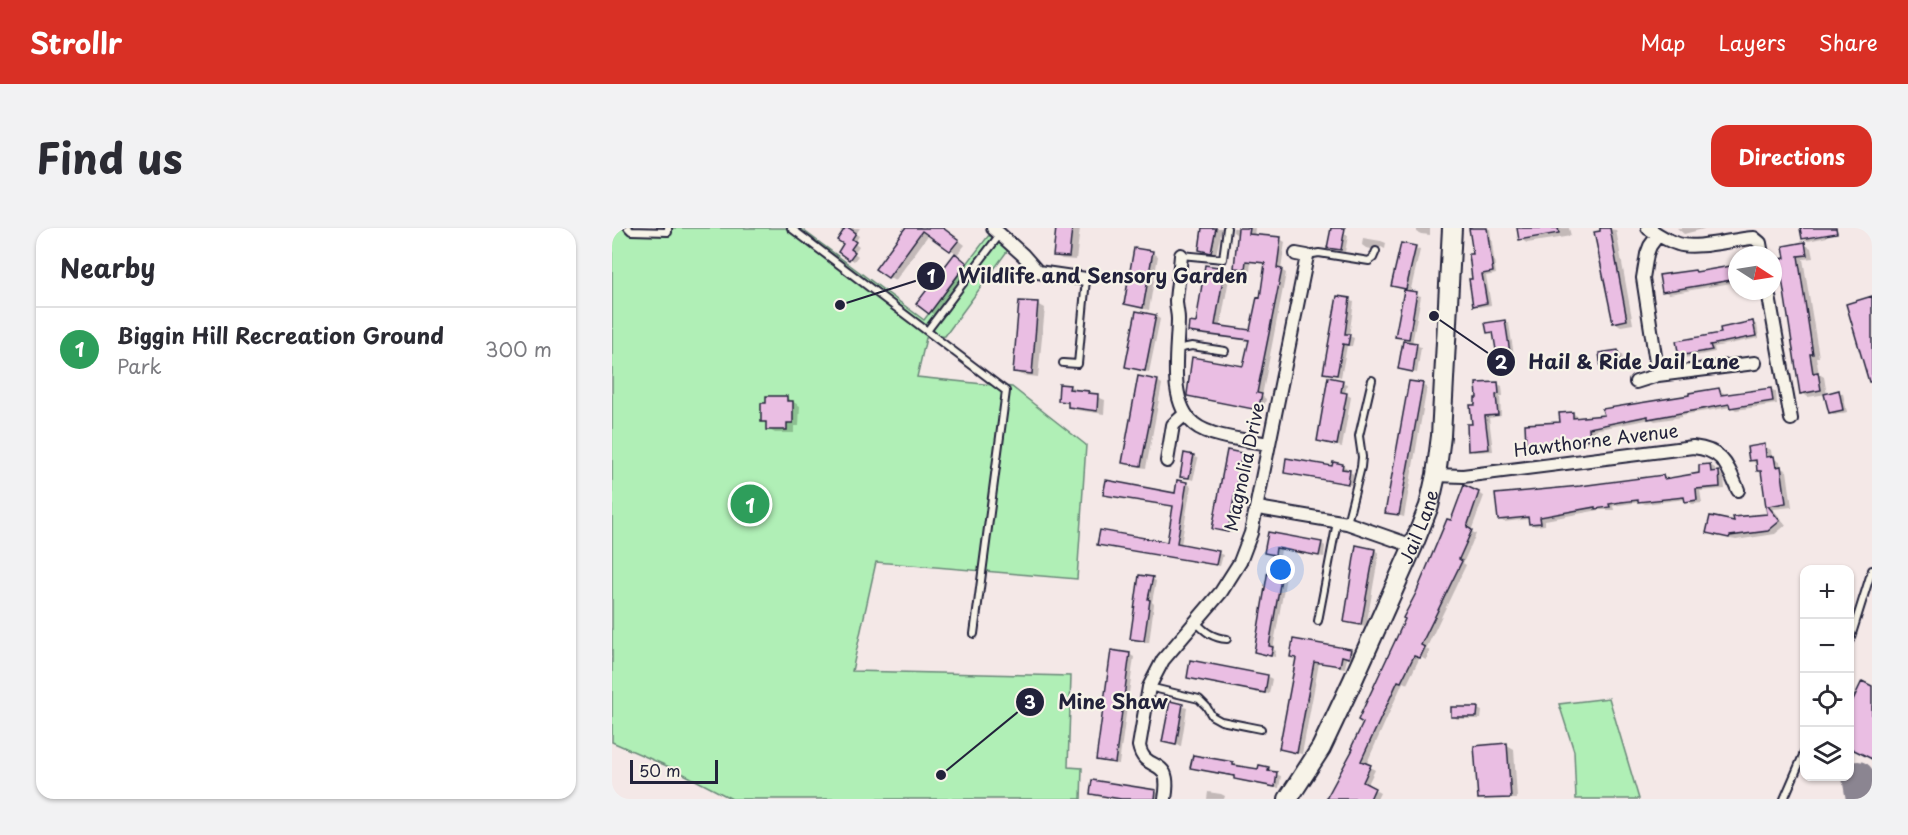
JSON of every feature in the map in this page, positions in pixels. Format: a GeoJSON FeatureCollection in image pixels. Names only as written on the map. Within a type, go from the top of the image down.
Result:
{"type":"FeatureCollection","features":[{"type":"Feature","properties":{"kind":"street","name":"Jail Lane"},"geometry":{"type":"LineString","coordinates":[[1288,799],[1321,748],[1429,506],[1441,436],[1452,228]]}},
{"type":"Feature","properties":{"kind":"street"},"geometry":{"type":"LineString","coordinates":[[997,231],[1038,272],[1086,279]]}},
{"type":"Feature","properties":{"kind":"street"},"geometry":{"type":"LineString","coordinates":[[1658,375],[1643,278],[1653,231],[1677,244],[1756,239],[1760,246]]}},
{"type":"Feature","properties":{"kind":"street"},"geometry":{"type":"LineString","coordinates":[[1182,255],[1176,303],[1178,319],[1175,350],[1178,394],[1185,414],[1196,425],[1210,432],[1269,444]]}},
{"type":"Feature","properties":{"kind":"street","name":"Magnolia Drive"},"geometry":{"type":"LineString","coordinates":[[1165,799],[1167,785],[1165,773],[1159,766],[1146,760],[1139,746],[1149,687],[1163,660],[1221,592],[1240,562],[1251,533],[1269,444],[1301,255]]}},
{"type":"Feature","properties":{"kind":"street"},"geometry":{"type":"LineString","coordinates":[[1770,300],[1791,420]]}},
{"type":"Feature","properties":{"kind":"street"},"geometry":{"type":"LineString","coordinates":[[1636,382],[1658,375],[1755,363]]}},
{"type":"Feature","properties":{"kind":"street"},"geometry":{"type":"LineString","coordinates":[[1167,461],[1173,425],[1185,414]]}},
{"type":"Feature","properties":{"kind":"street","name":"Hawthorne Avenue"},"geometry":{"type":"LineString","coordinates":[[1436,475],[1463,476],[1693,447],[1705,448],[1720,456],[1738,490]]}},
{"type":"Feature","properties":{"kind":"street"},"geometry":{"type":"LineString","coordinates":[[1257,508],[1342,523],[1413,546]]}},
{"type":"Feature","properties":{"kind":"lane"},"geometry":{"type":"LineString","coordinates":[[628,228],[631,231],[668,232],[668,228]]}},
{"type":"Feature","properties":{"kind":"lane"},"geometry":{"type":"LineString","coordinates":[[791,228],[1006,391],[974,634]]}},
{"type":"Feature","properties":{"kind":"lane"},"geometry":{"type":"LineString","coordinates":[[1182,255],[1223,259],[1227,228]]}},
{"type":"Feature","properties":{"kind":"lane"},"geometry":{"type":"LineString","coordinates":[[927,331],[997,231]]}},
{"type":"Feature","properties":{"kind":"lane"},"geometry":{"type":"LineString","coordinates":[[1301,255],[1319,253],[1369,261],[1376,251]]}},
{"type":"Feature","properties":{"kind":"lane"},"geometry":{"type":"LineString","coordinates":[[1063,363],[1078,364],[1086,279]]}},
{"type":"Feature","properties":{"kind":"lane"},"geometry":{"type":"LineString","coordinates":[[1175,350],[1192,346],[1225,351]]}},
{"type":"Feature","properties":{"kind":"lane"},"geometry":{"type":"LineString","coordinates":[[1318,621],[1342,523],[1361,467],[1359,436],[1372,380]]}},
{"type":"Feature","properties":{"kind":"lane"},"geometry":{"type":"LineString","coordinates":[[1854,627],[1872,570]]}},
{"type":"Feature","properties":{"kind":"lane"},"geometry":{"type":"LineString","coordinates":[[1196,622],[1211,635],[1227,639]]}},
{"type":"Feature","properties":{"kind":"lane"},"geometry":{"type":"LineString","coordinates":[[1149,687],[1198,699],[1212,716],[1221,721],[1261,729]]}},
{"type":"Feature","properties":{"kind":"lane"},"geometry":{"type":"LineString","coordinates":[[1784,799],[1800,762]]}},
{"type":"Feature","properties":{"kind":"green space"},"geometry":{"type":"Polygon","coordinates":[[[612,228],[800,228],[924,320],[989,235],[1008,250],[945,336],[926,338],[917,377],[1012,387],[1086,445],[1077,579],[876,562],[852,671],[1071,676],[1068,767],[1082,768],[1081,799],[732,799],[676,770],[612,742],[612,228]]]}},
{"type":"Feature","properties":{"kind":"green space"},"geometry":{"type":"Polygon","coordinates":[[[1609,698],[1639,799],[1576,799],[1574,751],[1559,704],[1609,698]]]}},
{"type":"Feature","properties":{"kind":"building"},"geometry":{"type":"Polygon","coordinates":[[[845,228],[856,233],[852,239],[856,242],[851,249],[855,252],[849,260],[838,252],[843,244],[837,240],[845,228]]]}},
{"type":"Feature","properties":{"kind":"building"},"geometry":{"type":"Polygon","coordinates":[[[905,228],[943,228],[959,240],[950,251],[922,231],[888,278],[875,269],[905,228]]]}},
{"type":"Feature","properties":{"kind":"building"},"geometry":{"type":"Polygon","coordinates":[[[1056,228],[1072,228],[1069,257],[1053,256],[1056,228]]]}},
{"type":"Feature","properties":{"kind":"building"},"geometry":{"type":"Polygon","coordinates":[[[1202,228],[1216,228],[1211,253],[1199,250],[1202,228]]]}},
{"type":"Feature","properties":{"kind":"building"},"geometry":{"type":"Polygon","coordinates":[[[1238,228],[1250,228],[1249,234],[1281,237],[1277,268],[1282,269],[1257,393],[1262,394],[1258,410],[1187,396],[1192,357],[1243,366],[1249,340],[1188,332],[1189,322],[1196,323],[1205,265],[1225,268],[1215,325],[1250,330],[1257,297],[1260,298],[1265,263],[1246,261],[1245,269],[1234,268],[1238,228]]]}},
{"type":"Feature","properties":{"kind":"building"},"geometry":{"type":"Polygon","coordinates":[[[1331,228],[1345,228],[1341,250],[1327,248],[1331,228]]]}},
{"type":"Feature","properties":{"kind":"building"},"geometry":{"type":"Polygon","coordinates":[[[1469,228],[1487,228],[1493,272],[1482,274],[1487,303],[1473,306],[1469,279],[1472,279],[1469,254],[1473,254],[1469,228]]]}},
{"type":"Feature","properties":{"kind":"building"},"geometry":{"type":"Polygon","coordinates":[[[1517,228],[1558,228],[1559,233],[1519,240],[1517,228]]]}},
{"type":"Feature","properties":{"kind":"building"},"geometry":{"type":"Polygon","coordinates":[[[1600,228],[1610,228],[1627,320],[1613,323],[1594,232],[1600,231],[1600,228]]]}},
{"type":"Feature","properties":{"kind":"building"},"geometry":{"type":"Polygon","coordinates":[[[1800,228],[1836,228],[1837,233],[1802,239],[1800,228]]]}},
{"type":"Feature","properties":{"kind":"building"},"geometry":{"type":"Polygon","coordinates":[[[1805,242],[1807,255],[1798,256],[1813,354],[1810,354],[1813,373],[1818,372],[1821,390],[1800,394],[1782,278],[1782,258],[1785,258],[1783,246],[1805,242]]]}},
{"type":"Feature","properties":{"kind":"building"},"geometry":{"type":"Polygon","coordinates":[[[1401,243],[1416,246],[1406,289],[1391,286],[1401,243]]]}},
{"type":"Feature","properties":{"kind":"building"},"geometry":{"type":"Polygon","coordinates":[[[1134,248],[1153,251],[1143,308],[1124,304],[1134,248]]]}},
{"type":"Feature","properties":{"kind":"building"},"geometry":{"type":"Polygon","coordinates":[[[955,253],[967,263],[929,314],[916,304],[955,253]]]}},
{"type":"Feature","properties":{"kind":"building"},"geometry":{"type":"Polygon","coordinates":[[[1728,267],[1728,281],[1662,292],[1659,275],[1695,270],[1696,272],[1728,267]]]}},
{"type":"Feature","properties":{"kind":"building"},"geometry":{"type":"Polygon","coordinates":[[[1404,290],[1417,292],[1409,339],[1395,337],[1404,290]]]}},
{"type":"Feature","properties":{"kind":"building"},"geometry":{"type":"Polygon","coordinates":[[[1337,296],[1350,298],[1345,334],[1350,334],[1348,345],[1343,344],[1337,375],[1323,373],[1337,296]]]}},
{"type":"Feature","properties":{"kind":"building"},"geometry":{"type":"Polygon","coordinates":[[[1872,296],[1872,382],[1869,382],[1846,304],[1872,296]]]}},
{"type":"Feature","properties":{"kind":"building"},"geometry":{"type":"Polygon","coordinates":[[[1019,301],[1038,302],[1032,374],[1013,372],[1019,301]]]}},
{"type":"Feature","properties":{"kind":"building"},"geometry":{"type":"Polygon","coordinates":[[[1136,311],[1156,315],[1145,371],[1125,367],[1136,311]]]}},
{"type":"Feature","properties":{"kind":"building"},"geometry":{"type":"Polygon","coordinates":[[[1505,320],[1512,366],[1496,368],[1495,356],[1497,356],[1493,332],[1487,333],[1485,323],[1505,320]]]}},
{"type":"Feature","properties":{"kind":"building"},"geometry":{"type":"Polygon","coordinates":[[[1753,321],[1756,336],[1710,345],[1712,350],[1679,356],[1676,341],[1721,333],[1720,328],[1753,321]]]}},
{"type":"Feature","properties":{"kind":"building"},"geometry":{"type":"Polygon","coordinates":[[[1403,341],[1417,343],[1413,372],[1398,369],[1403,341]]]}},
{"type":"Feature","properties":{"kind":"building"},"geometry":{"type":"Polygon","coordinates":[[[1618,350],[1620,365],[1601,368],[1599,353],[1618,350]]]}},
{"type":"Feature","properties":{"kind":"building"},"geometry":{"type":"Polygon","coordinates":[[[1138,376],[1158,380],[1141,466],[1122,463],[1138,376]]]}},
{"type":"Feature","properties":{"kind":"building"},"geometry":{"type":"Polygon","coordinates":[[[1328,377],[1343,380],[1341,392],[1347,393],[1337,445],[1317,441],[1328,377]]]}},
{"type":"Feature","properties":{"kind":"building"},"geometry":{"type":"Polygon","coordinates":[[[1409,381],[1423,383],[1399,515],[1385,513],[1409,381]]]}},
{"type":"Feature","properties":{"kind":"building"},"geometry":{"type":"Polygon","coordinates":[[[1498,382],[1499,394],[1496,395],[1498,415],[1485,416],[1489,449],[1468,451],[1467,424],[1472,424],[1470,405],[1475,405],[1475,398],[1477,398],[1476,383],[1498,382]]]}},
{"type":"Feature","properties":{"kind":"building"},"geometry":{"type":"Polygon","coordinates":[[[1059,384],[1070,385],[1069,389],[1098,394],[1097,411],[1068,407],[1068,402],[1058,401],[1059,384]]]}},
{"type":"Feature","properties":{"kind":"building"},"geometry":{"type":"Polygon","coordinates":[[[1719,388],[1721,395],[1771,388],[1773,401],[1730,408],[1729,404],[1648,419],[1648,416],[1589,428],[1590,439],[1526,445],[1525,424],[1560,422],[1559,413],[1573,412],[1573,418],[1604,415],[1602,409],[1719,388]]]}},
{"type":"Feature","properties":{"kind":"building"},"geometry":{"type":"Polygon","coordinates":[[[1839,390],[1843,410],[1829,413],[1824,394],[1839,390]]]}},
{"type":"Feature","properties":{"kind":"building"},"geometry":{"type":"Polygon","coordinates":[[[766,396],[787,396],[787,401],[793,401],[793,423],[787,423],[787,430],[766,430],[766,422],[761,422],[761,403],[766,403],[766,396]]]}},
{"type":"Feature","properties":{"kind":"building"},"geometry":{"type":"Polygon","coordinates":[[[1765,444],[1766,457],[1774,456],[1776,467],[1781,466],[1786,503],[1768,506],[1780,521],[1768,531],[1729,538],[1706,533],[1710,516],[1734,521],[1733,517],[1767,514],[1761,471],[1757,471],[1756,460],[1749,461],[1747,447],[1765,444]]]}},
{"type":"Feature","properties":{"kind":"building"},"geometry":{"type":"Polygon","coordinates":[[[1227,450],[1242,453],[1228,532],[1212,529],[1227,450]]]}},
{"type":"Feature","properties":{"kind":"building"},"geometry":{"type":"Polygon","coordinates":[[[1184,453],[1194,455],[1189,478],[1180,477],[1184,453]]]}},
{"type":"Feature","properties":{"kind":"building"},"geometry":{"type":"Polygon","coordinates":[[[1286,458],[1332,466],[1333,462],[1343,464],[1342,469],[1350,470],[1348,484],[1284,473],[1286,458]]]}},
{"type":"Feature","properties":{"kind":"building"},"geometry":{"type":"Polygon","coordinates":[[[1710,464],[1711,472],[1719,471],[1720,487],[1696,489],[1697,500],[1685,502],[1684,497],[1621,502],[1609,504],[1610,507],[1595,509],[1595,507],[1540,517],[1541,523],[1529,524],[1528,517],[1498,520],[1495,494],[1663,475],[1664,479],[1699,473],[1699,465],[1710,464]]]}},
{"type":"Feature","properties":{"kind":"building"},"geometry":{"type":"Polygon","coordinates":[[[1106,480],[1175,493],[1177,480],[1187,482],[1177,543],[1219,551],[1216,565],[1097,545],[1100,530],[1167,542],[1173,506],[1103,495],[1106,480]]]}},
{"type":"Feature","properties":{"kind":"building"},"geometry":{"type":"Polygon","coordinates":[[[1464,485],[1479,492],[1467,527],[1472,530],[1459,559],[1462,561],[1421,645],[1425,647],[1420,658],[1414,656],[1401,682],[1398,681],[1361,761],[1371,765],[1363,782],[1375,788],[1370,799],[1326,799],[1353,749],[1351,748],[1363,723],[1358,720],[1405,619],[1403,618],[1447,519],[1451,520],[1464,485]]]}},
{"type":"Feature","properties":{"kind":"building"},"geometry":{"type":"Polygon","coordinates":[[[1268,532],[1322,542],[1319,556],[1276,548],[1275,555],[1264,553],[1268,532]]]}},
{"type":"Feature","properties":{"kind":"building"},"geometry":{"type":"Polygon","coordinates":[[[1356,545],[1375,549],[1361,625],[1344,622],[1356,545]]]}},
{"type":"Feature","properties":{"kind":"building"},"geometry":{"type":"Polygon","coordinates":[[[1268,570],[1282,573],[1269,646],[1273,647],[1271,656],[1254,652],[1268,570]]]}},
{"type":"Feature","properties":{"kind":"building"},"geometry":{"type":"Polygon","coordinates":[[[1139,575],[1153,577],[1148,599],[1150,600],[1144,641],[1130,639],[1139,575]]]}},
{"type":"Feature","properties":{"kind":"building"},"geometry":{"type":"Polygon","coordinates":[[[1293,639],[1351,649],[1349,658],[1342,656],[1340,666],[1314,662],[1297,753],[1279,749],[1296,658],[1290,657],[1293,639]]]}},
{"type":"Feature","properties":{"kind":"building"},"geometry":{"type":"Polygon","coordinates":[[[1111,650],[1130,653],[1115,763],[1096,760],[1111,650]]]}},
{"type":"Feature","properties":{"kind":"building"},"geometry":{"type":"Polygon","coordinates":[[[1190,660],[1268,675],[1265,693],[1187,678],[1190,660]]]}},
{"type":"Feature","properties":{"kind":"building"},"geometry":{"type":"Polygon","coordinates":[[[1862,681],[1872,686],[1872,759],[1854,750],[1854,698],[1862,681]]]}},
{"type":"Feature","properties":{"kind":"building"},"geometry":{"type":"Polygon","coordinates":[[[1170,701],[1183,704],[1176,745],[1162,742],[1170,701]]]}},
{"type":"Feature","properties":{"kind":"building"},"geometry":{"type":"Polygon","coordinates":[[[1451,707],[1478,707],[1477,717],[1451,717],[1451,707]]]}},
{"type":"Feature","properties":{"kind":"building"},"geometry":{"type":"Polygon","coordinates":[[[1507,743],[1511,798],[1478,799],[1474,746],[1507,743]]]}},
{"type":"Feature","properties":{"kind":"building"},"geometry":{"type":"Polygon","coordinates":[[[1193,755],[1258,769],[1259,765],[1269,767],[1268,771],[1277,772],[1275,787],[1190,768],[1193,755]]]}},
{"type":"Feature","properties":{"kind":"building"},"geometry":{"type":"Polygon","coordinates":[[[1092,780],[1156,790],[1155,799],[1121,799],[1090,794],[1092,780]]]}},
{"type":"Feature","properties":{"kind":"taxiway"},"geometry":{"type":"LineString","coordinates":[[1858,777],[1862,799]]}},
{"type":"Feature","properties":{"kind":"place","name":"Wildlife and Sensory Garden"},"geometry":{"type":"Point","coordinates":[840,305]}},
{"type":"Feature","properties":{"kind":"place","name":"Hail & Ride Jail Lane"},"geometry":{"type":"Point","coordinates":[1434,316]}},
{"type":"Feature","properties":{"kind":"place","name":"Biggin Hill Recreation Ground"},"geometry":{"type":"Point","coordinates":[750,504]}},
{"type":"Feature","properties":{"kind":"place","name":"Mine Shaw"},"geometry":{"type":"Point","coordinates":[941,775]}}]}
